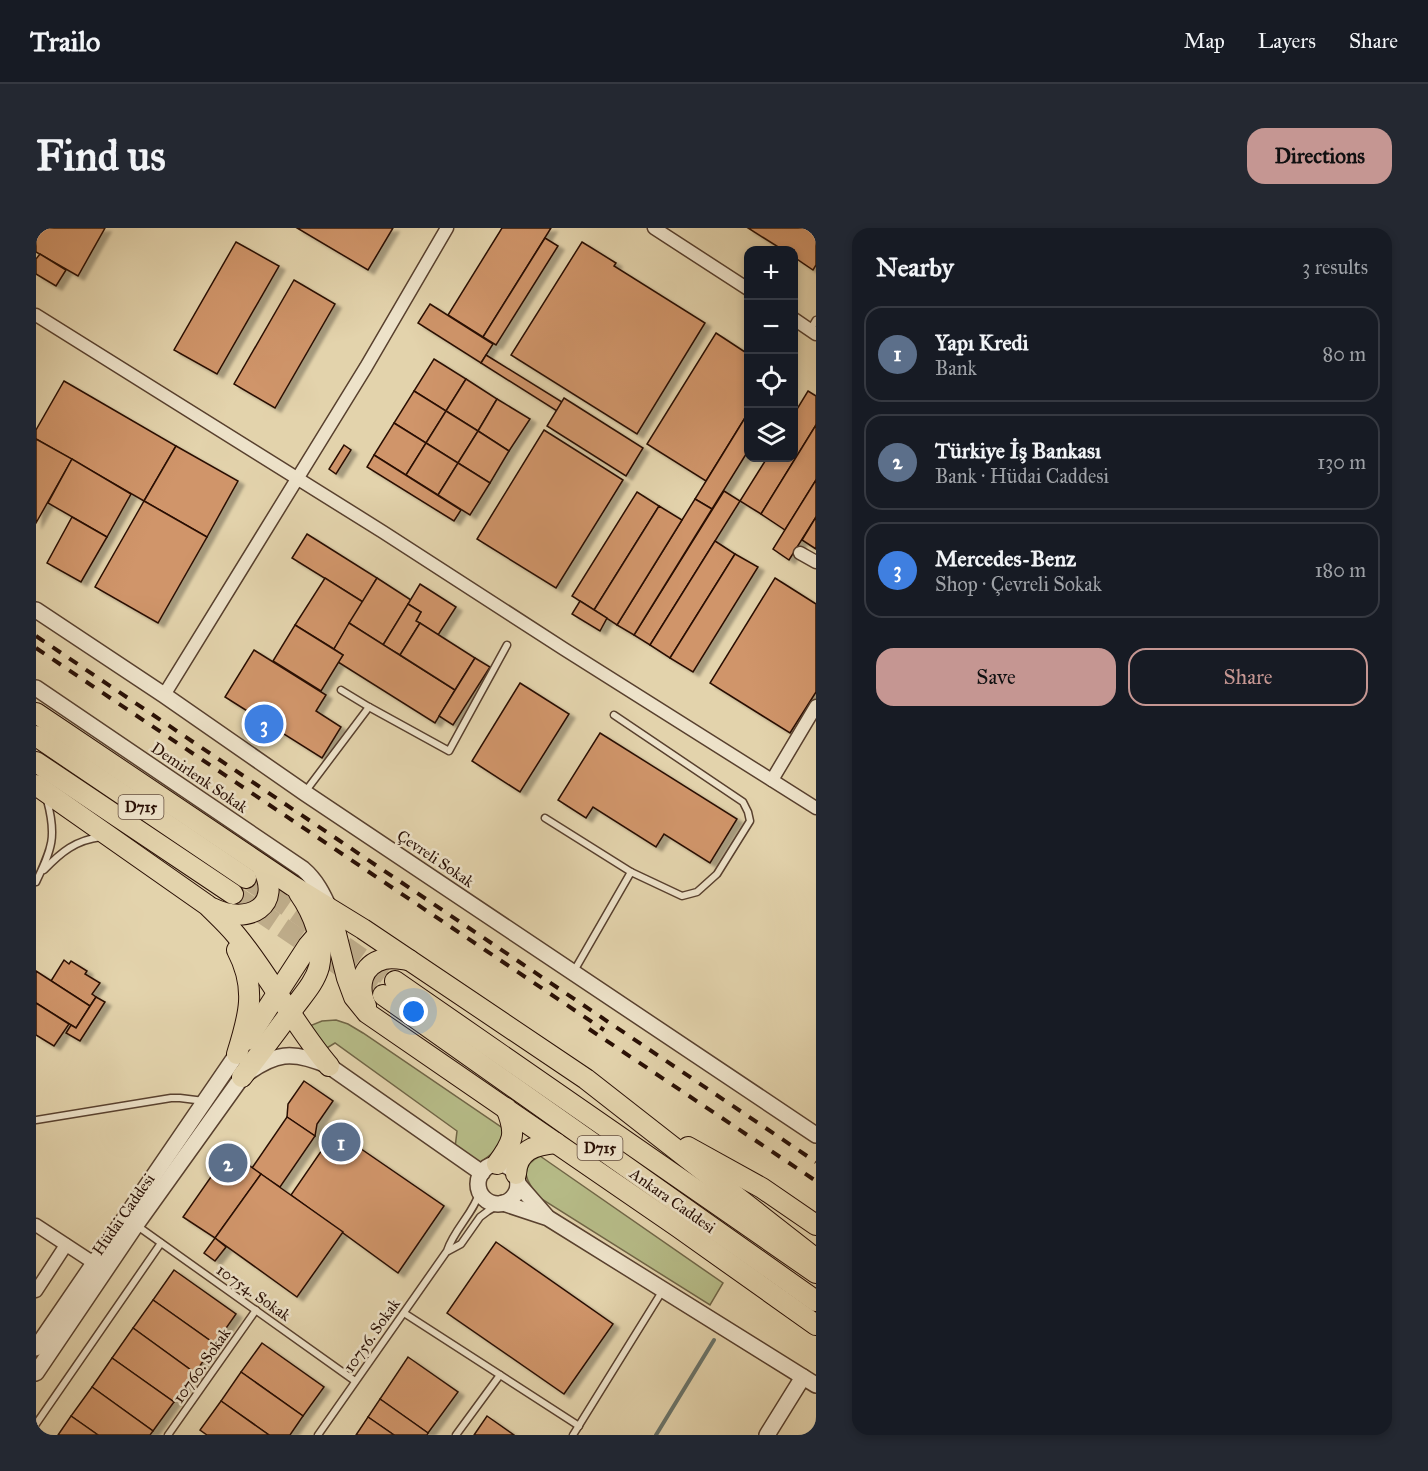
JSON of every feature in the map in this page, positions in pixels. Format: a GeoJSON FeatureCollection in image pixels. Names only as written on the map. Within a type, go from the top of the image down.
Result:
{"type":"FeatureCollection","features":[{"type":"Feature","properties":{"kind":"highway"},"geometry":{"type":"LineString","coordinates":[[36,713],[296,888],[327,924],[354,997],[367,1013],[816,1325]]}},
{"type":"Feature","properties":{"kind":"highway","name":"D715"},"geometry":{"type":"LineString","coordinates":[[36,736],[246,878]]}},
{"type":"Feature","properties":{"kind":"highway","name":"D715"},"geometry":{"type":"LineString","coordinates":[[36,762],[233,894]]}},
{"type":"Feature","properties":{"kind":"highway"},"geometry":{"type":"LineString","coordinates":[[40,788],[207,905],[237,936],[329,1066]]}},
{"type":"Feature","properties":{"kind":"highway"},"geometry":{"type":"LineString","coordinates":[[207,905],[231,915],[256,911],[262,906],[269,891],[266,873],[261,865]]}},
{"type":"Feature","properties":{"kind":"highway"},"geometry":{"type":"LineString","coordinates":[[170,879],[181,893],[228,937],[245,966],[249,986],[249,1003],[237,1054]]}},
{"type":"Feature","properties":{"kind":"highway"},"geometry":{"type":"LineString","coordinates":[[296,888],[314,922],[363,929],[586,1079],[816,1259]]}},
{"type":"Feature","properties":{"kind":"highway"},"geometry":{"type":"LineString","coordinates":[[237,1054],[308,946],[327,924]]}},
{"type":"Feature","properties":{"kind":"highway"},"geometry":{"type":"LineString","coordinates":[[243,1077],[317,974],[327,924]]}},
{"type":"Feature","properties":{"kind":"highway"},"geometry":{"type":"LineString","coordinates":[[376,1019],[365,1005],[361,993],[361,982],[365,972],[384,959],[409,960]]}},
{"type":"Feature","properties":{"kind":"highway","name":"Ankara Caddesi"},"geometry":{"type":"LineString","coordinates":[[816,1273],[389,988],[816,1302]]}},
{"type":"Feature","properties":{"kind":"highway"},"geometry":{"type":"LineString","coordinates":[[489,1169],[507,1149],[513,1131],[506,1108]]}},
{"type":"Feature","properties":{"kind":"highway"},"geometry":{"type":"LineString","coordinates":[[635,1117],[762,1188],[816,1225]]}},
{"type":"Feature","properties":{"kind":"highway"},"geometry":{"type":"LineString","coordinates":[[517,1179],[518,1161],[528,1150],[540,1145],[556,1143]]}},
{"type":"Feature","properties":{"kind":"highway"},"geometry":{"type":"LineString","coordinates":[[678,1227],[816,1302]]}},
{"type":"Feature","properties":{"kind":"street"},"geometry":{"type":"LineString","coordinates":[[164,695],[366,367],[447,228]]}},
{"type":"Feature","properties":{"kind":"street"},"geometry":{"type":"LineString","coordinates":[[654,228],[744,287]]}},
{"type":"Feature","properties":{"kind":"street"},"geometry":{"type":"LineString","coordinates":[[36,315],[816,808]]}},
{"type":"Feature","properties":{"kind":"street"},"geometry":{"type":"LineString","coordinates":[[798,321],[814,328]]}},
{"type":"Feature","properties":{"kind":"street"},"geometry":{"type":"LineString","coordinates":[[801,552],[816,562]]}},
{"type":"Feature","properties":{"kind":"street","name":"Çevreli Sokak"},"geometry":{"type":"LineString","coordinates":[[36,610],[305,793],[815,1131]]}},
{"type":"Feature","properties":{"kind":"street","name":"Demirlenk Sokak"},"geometry":{"type":"LineString","coordinates":[[36,688],[303,869],[317,884],[327,924]]}},
{"type":"Feature","properties":{"kind":"street"},"geometry":{"type":"LineString","coordinates":[[772,780],[816,706]]}},
{"type":"Feature","properties":{"kind":"street","name":"Hüdai Caddesi"},"geometry":{"type":"LineString","coordinates":[[36,1373],[100,1267],[237,1054]]}},
{"type":"Feature","properties":{"kind":"street","name":"Hüdai Caddesi"},"geometry":{"type":"LineString","coordinates":[[36,1348],[136,1225],[243,1077],[268,1060],[285,1056],[306,1057],[329,1066],[489,1169]]}},
{"type":"Feature","properties":{"kind":"street"},"geometry":{"type":"LineString","coordinates":[[548,1218],[510,1167],[504,1165],[489,1169],[479,1182],[480,1191],[488,1200],[548,1218],[810,1381],[767,1435]]}},
{"type":"Feature","properties":{"kind":"street"},"geometry":{"type":"LineString","coordinates":[[501,1203],[515,1195],[517,1179]]}},
{"type":"Feature","properties":{"kind":"street"},"geometry":{"type":"LineString","coordinates":[[36,1225],[100,1267]]}},
{"type":"Feature","properties":{"kind":"street"},"geometry":{"type":"LineString","coordinates":[[36,1291],[66,1245]]}},
{"type":"Feature","properties":{"kind":"lane"},"geometry":{"type":"LineString","coordinates":[[341,690],[449,752],[507,645]]}},
{"type":"Feature","properties":{"kind":"lane"},"geometry":{"type":"LineString","coordinates":[[305,793],[369,707]]}},
{"type":"Feature","properties":{"kind":"lane"},"geometry":{"type":"LineString","coordinates":[[545,818],[631,872],[682,896],[697,892],[717,874],[750,820],[743,802],[614,715]]}},
{"type":"Feature","properties":{"kind":"lane"},"geometry":{"type":"LineString","coordinates":[[36,882],[49,855],[53,838],[50,812],[40,788]]}},
{"type":"Feature","properties":{"kind":"lane"},"geometry":{"type":"LineString","coordinates":[[39,874],[71,846],[86,839],[110,836]]}},
{"type":"Feature","properties":{"kind":"lane"},"geometry":{"type":"LineString","coordinates":[[574,972],[631,872]]}},
{"type":"Feature","properties":{"kind":"lane"},"geometry":{"type":"LineString","coordinates":[[36,1120],[171,1098],[206,1102]]}},
{"type":"Feature","properties":{"kind":"lane","name":"10756. Sokak"},"geometry":{"type":"LineString","coordinates":[[318,1435],[447,1251],[480,1191]]}},
{"type":"Feature","properties":{"kind":"lane","name":"10756. Sokak"},"geometry":{"type":"LineString","coordinates":[[447,1251],[461,1244],[484,1213],[501,1203]]}},
{"type":"Feature","properties":{"kind":"lane","name":"10754. Sokak"},"geometry":{"type":"LineString","coordinates":[[136,1225],[355,1381]]}},
{"type":"Feature","properties":{"kind":"lane"},"geometry":{"type":"LineString","coordinates":[[36,1424],[161,1243]]}},
{"type":"Feature","properties":{"kind":"lane"},"geometry":{"type":"LineString","coordinates":[[573,1435],[663,1289]]}},
{"type":"Feature","properties":{"kind":"lane","name":"10760. Sokak"},"geometry":{"type":"LineString","coordinates":[[168,1435],[256,1310]]}},
{"type":"Feature","properties":{"kind":"lane"},"geometry":{"type":"LineString","coordinates":[[404,1313],[579,1426]]}},
{"type":"Feature","properties":{"kind":"lane"},"geometry":{"type":"LineString","coordinates":[[456,1435],[500,1375]]}},
{"type":"Feature","properties":{"kind":"green space"},"geometry":{"type":"Polygon","coordinates":[[[336,1020],[363,1033],[504,1129],[502,1141],[477,1165],[455,1148],[457,1131],[335,1043],[322,1051],[307,1027],[322,1021],[336,1020]]]}},
{"type":"Feature","properties":{"kind":"green space"},"geometry":{"type":"Polygon","coordinates":[[[540,1156],[723,1283],[710,1305],[540,1198],[528,1182],[526,1171],[528,1166],[540,1156]]]}},
{"type":"Feature","properties":{"kind":"building"},"geometry":{"type":"Polygon","coordinates":[[[36,228],[105,228],[78,276],[36,252],[36,228]]]}},
{"type":"Feature","properties":{"kind":"building"},"geometry":{"type":"Polygon","coordinates":[[[297,228],[393,228],[368,270],[297,228]]]}},
{"type":"Feature","properties":{"kind":"building"},"geometry":{"type":"Polygon","coordinates":[[[502,228],[551,228],[483,337],[448,315],[502,228]]]}},
{"type":"Feature","properties":{"kind":"building"},"geometry":{"type":"Polygon","coordinates":[[[748,228],[816,228],[816,265],[813,270],[798,260],[798,246],[777,246],[748,228]]]}},
{"type":"Feature","properties":{"kind":"building"},"geometry":{"type":"Polygon","coordinates":[[[545,238],[558,246],[496,345],[483,337],[545,238]]]}},
{"type":"Feature","properties":{"kind":"building"},"geometry":{"type":"Polygon","coordinates":[[[236,242],[279,266],[217,374],[174,350],[236,242]]]}},
{"type":"Feature","properties":{"kind":"building"},"geometry":{"type":"Polygon","coordinates":[[[582,242],[616,263],[614,266],[705,323],[637,434],[511,355],[582,242]]]}},
{"type":"Feature","properties":{"kind":"building"},"geometry":{"type":"Polygon","coordinates":[[[40,254],[66,270],[56,286],[36,274],[36,259],[40,254]]]}},
{"type":"Feature","properties":{"kind":"building"},"geometry":{"type":"Polygon","coordinates":[[[294,280],[335,304],[275,408],[234,384],[294,280]]]}},
{"type":"Feature","properties":{"kind":"building"},"geometry":{"type":"Polygon","coordinates":[[[430,304],[493,344],[481,363],[418,323],[430,304]]]}},
{"type":"Feature","properties":{"kind":"building"},"geometry":{"type":"Polygon","coordinates":[[[716,333],[744,351],[744,419],[706,481],[647,444],[716,333]]]}},
{"type":"Feature","properties":{"kind":"building"},"geometry":{"type":"Polygon","coordinates":[[[486,355],[562,402],[557,411],[481,363],[486,355]]]}},
{"type":"Feature","properties":{"kind":"building"},"geometry":{"type":"Polygon","coordinates":[[[434,359],[466,379],[446,411],[414,391],[434,359]]]}},
{"type":"Feature","properties":{"kind":"building"},"geometry":{"type":"Polygon","coordinates":[[[466,379],[497,399],[478,431],[446,411],[466,379]]]}},
{"type":"Feature","properties":{"kind":"building"},"geometry":{"type":"Polygon","coordinates":[[[64,381],[176,446],[144,501],[36,439],[36,430],[64,381]]]}},
{"type":"Feature","properties":{"kind":"building"},"geometry":{"type":"Polygon","coordinates":[[[414,391],[446,411],[426,443],[394,423],[414,391]]]}},
{"type":"Feature","properties":{"kind":"building"},"geometry":{"type":"Polygon","coordinates":[[[808,391],[816,396],[816,425],[798,454],[798,408],[808,391]]]}},
{"type":"Feature","properties":{"kind":"building"},"geometry":{"type":"Polygon","coordinates":[[[564,398],[643,448],[626,476],[547,426],[564,398]]]}},
{"type":"Feature","properties":{"kind":"building"},"geometry":{"type":"Polygon","coordinates":[[[497,399],[530,419],[509,451],[478,431],[497,399]]]}},
{"type":"Feature","properties":{"kind":"building"},"geometry":{"type":"Polygon","coordinates":[[[446,411],[478,431],[458,463],[426,443],[446,411]]]}},
{"type":"Feature","properties":{"kind":"building"},"geometry":{"type":"Polygon","coordinates":[[[744,419],[744,457],[712,509],[695,499],[744,419]]]}},
{"type":"Feature","properties":{"kind":"building"},"geometry":{"type":"Polygon","coordinates":[[[394,423],[426,443],[406,475],[374,455],[394,423]]]}},
{"type":"Feature","properties":{"kind":"building"},"geometry":{"type":"Polygon","coordinates":[[[816,425],[816,480],[785,530],[761,514],[793,462],[798,462],[798,454],[816,425]]]}},
{"type":"Feature","properties":{"kind":"building"},"geometry":{"type":"Polygon","coordinates":[[[544,430],[623,480],[556,588],[477,539],[544,430]]]}},
{"type":"Feature","properties":{"kind":"building"},"geometry":{"type":"Polygon","coordinates":[[[478,431],[509,451],[490,483],[458,463],[478,431]]]}},
{"type":"Feature","properties":{"kind":"building"},"geometry":{"type":"Polygon","coordinates":[[[36,439],[72,459],[36,523],[36,439]]]}},
{"type":"Feature","properties":{"kind":"building"},"geometry":{"type":"Polygon","coordinates":[[[426,443],[458,463],[438,495],[406,475],[426,443]]]}},
{"type":"Feature","properties":{"kind":"building"},"geometry":{"type":"Polygon","coordinates":[[[344,445],[351,450],[336,474],[329,469],[344,445]]]}},
{"type":"Feature","properties":{"kind":"building"},"geometry":{"type":"Polygon","coordinates":[[[176,446],[238,481],[207,537],[144,501],[176,446]]]}},
{"type":"Feature","properties":{"kind":"building"},"geometry":{"type":"Polygon","coordinates":[[[374,455],[461,510],[454,521],[367,467],[374,455]]]}},
{"type":"Feature","properties":{"kind":"building"},"geometry":{"type":"Polygon","coordinates":[[[72,459],[131,494],[107,537],[48,503],[72,459]]]}},
{"type":"Feature","properties":{"kind":"building"},"geometry":{"type":"Polygon","coordinates":[[[764,462],[793,462],[761,514],[740,501],[764,462]]]}},
{"type":"Feature","properties":{"kind":"building"},"geometry":{"type":"Polygon","coordinates":[[[458,463],[490,483],[470,515],[438,495],[458,463]]]}},
{"type":"Feature","properties":{"kind":"building"},"geometry":{"type":"Polygon","coordinates":[[[816,480],[816,517],[789,560],[773,549],[816,480]]]}},
{"type":"Feature","properties":{"kind":"building"},"geometry":{"type":"Polygon","coordinates":[[[724,491],[740,501],[650,645],[634,635],[724,491]]]}},
{"type":"Feature","properties":{"kind":"building"},"geometry":{"type":"Polygon","coordinates":[[[637,492],[659,506],[594,610],[572,596],[637,492]]]}},
{"type":"Feature","properties":{"kind":"building"},"geometry":{"type":"Polygon","coordinates":[[[695,499],[712,509],[634,635],[617,625],[695,499]]]}},
{"type":"Feature","properties":{"kind":"building"},"geometry":{"type":"Polygon","coordinates":[[[144,501],[207,537],[158,623],[95,587],[144,501]]]}},
{"type":"Feature","properties":{"kind":"building"},"geometry":{"type":"Polygon","coordinates":[[[659,506],[682,520],[617,625],[594,610],[659,506]]]}},
{"type":"Feature","properties":{"kind":"building"},"geometry":{"type":"Polygon","coordinates":[[[72,517],[107,537],[81,582],[47,563],[72,517]]]}},
{"type":"Feature","properties":{"kind":"building"},"geometry":{"type":"Polygon","coordinates":[[[816,517],[816,549],[802,540],[816,517]]]}},
{"type":"Feature","properties":{"kind":"building"},"geometry":{"type":"Polygon","coordinates":[[[307,534],[377,578],[363,602],[292,558],[307,534]]]}},
{"type":"Feature","properties":{"kind":"building"},"geometry":{"type":"Polygon","coordinates":[[[715,541],[735,554],[670,658],[650,645],[715,541]]]}},
{"type":"Feature","properties":{"kind":"building"},"geometry":{"type":"Polygon","coordinates":[[[735,554],[758,567],[693,672],[670,658],[735,554]]]}},
{"type":"Feature","properties":{"kind":"building"},"geometry":{"type":"Polygon","coordinates":[[[325,578],[363,602],[334,649],[295,625],[325,578]]]}},
{"type":"Feature","properties":{"kind":"building"},"geometry":{"type":"Polygon","coordinates":[[[377,578],[411,600],[383,645],[349,623],[377,578]]]}},
{"type":"Feature","properties":{"kind":"building"},"geometry":{"type":"Polygon","coordinates":[[[775,578],[816,604],[816,692],[790,733],[710,683],[775,578]]]}},
{"type":"Feature","properties":{"kind":"building"},"geometry":{"type":"Polygon","coordinates":[[[420,584],[456,607],[438,635],[416,621],[421,612],[408,604],[420,584]]]}},
{"type":"Feature","properties":{"kind":"building"},"geometry":{"type":"Polygon","coordinates":[[[580,601],[607,618],[600,631],[572,614],[580,601]]]}},
{"type":"Feature","properties":{"kind":"building"},"geometry":{"type":"Polygon","coordinates":[[[408,604],[421,612],[416,621],[420,623],[400,655],[383,645],[408,604]]]}},
{"type":"Feature","properties":{"kind":"building"},"geometry":{"type":"Polygon","coordinates":[[[349,623],[455,690],[435,723],[338,662],[343,655],[334,649],[349,623]]]}},
{"type":"Feature","properties":{"kind":"building"},"geometry":{"type":"Polygon","coordinates":[[[420,623],[475,658],[455,690],[400,655],[420,623]]]}},
{"type":"Feature","properties":{"kind":"building"},"geometry":{"type":"Polygon","coordinates":[[[295,625],[343,655],[321,691],[273,661],[295,625]]]}},
{"type":"Feature","properties":{"kind":"building"},"geometry":{"type":"Polygon","coordinates":[[[254,650],[326,695],[316,711],[341,727],[322,758],[225,697],[254,650]]]}},
{"type":"Feature","properties":{"kind":"building"},"geometry":{"type":"Polygon","coordinates":[[[475,658],[490,667],[453,725],[439,716],[475,658]]]}},
{"type":"Feature","properties":{"kind":"building"},"geometry":{"type":"Polygon","coordinates":[[[520,683],[569,714],[520,792],[472,761],[520,683]]]}},
{"type":"Feature","properties":{"kind":"building"},"geometry":{"type":"Polygon","coordinates":[[[600,733],[737,819],[710,863],[664,834],[656,847],[593,807],[586,818],[558,800],[600,733]]]}},
{"type":"Feature","properties":{"kind":"building"},"geometry":{"type":"Polygon","coordinates":[[[64,960],[69,964],[71,961],[87,971],[85,974],[100,983],[92,994],[96,997],[90,1006],[51,981],[64,960]]]}},
{"type":"Feature","properties":{"kind":"building"},"geometry":{"type":"Polygon","coordinates":[[[36,971],[90,1006],[76,1028],[36,1003],[36,971]]]}},
{"type":"Feature","properties":{"kind":"building"},"geometry":{"type":"Polygon","coordinates":[[[96,997],[105,1002],[80,1041],[66,1033],[71,1025],[76,1028],[96,997]]]}},
{"type":"Feature","properties":{"kind":"building"},"geometry":{"type":"Polygon","coordinates":[[[36,1003],[69,1024],[54,1046],[36,1035],[36,1003]]]}},
{"type":"Feature","properties":{"kind":"building"},"geometry":{"type":"Polygon","coordinates":[[[304,1081],[333,1101],[317,1124],[315,1136],[287,1117],[288,1104],[304,1081]]]}},
{"type":"Feature","properties":{"kind":"building"},"geometry":{"type":"Polygon","coordinates":[[[287,1117],[315,1136],[280,1187],[252,1168],[287,1117]]]}},
{"type":"Feature","properties":{"kind":"building"},"geometry":{"type":"Polygon","coordinates":[[[335,1131],[444,1206],[398,1273],[291,1195],[335,1131]]]}},
{"type":"Feature","properties":{"kind":"building"},"geometry":{"type":"Polygon","coordinates":[[[229,1151],[261,1174],[215,1238],[183,1217],[229,1151]]]}},
{"type":"Feature","properties":{"kind":"building"},"geometry":{"type":"Polygon","coordinates":[[[261,1174],[343,1232],[297,1297],[215,1238],[261,1174]]]}},
{"type":"Feature","properties":{"kind":"building"},"geometry":{"type":"Polygon","coordinates":[[[215,1238],[226,1247],[215,1261],[204,1253],[215,1238]]]}},
{"type":"Feature","properties":{"kind":"building"},"geometry":{"type":"Polygon","coordinates":[[[496,1242],[613,1324],[564,1394],[447,1313],[496,1242]]]}},
{"type":"Feature","properties":{"kind":"building"},"geometry":{"type":"Polygon","coordinates":[[[174,1270],[236,1314],[215,1344],[153,1300],[174,1270]]]}},
{"type":"Feature","properties":{"kind":"building"},"geometry":{"type":"Polygon","coordinates":[[[153,1300],[215,1344],[195,1373],[133,1328],[153,1300]]]}},
{"type":"Feature","properties":{"kind":"building"},"geometry":{"type":"Polygon","coordinates":[[[133,1328],[195,1373],[174,1402],[112,1358],[133,1328]]]}},
{"type":"Feature","properties":{"kind":"building"},"geometry":{"type":"Polygon","coordinates":[[[262,1343],[324,1387],[303,1416],[241,1372],[262,1343]]]}},
{"type":"Feature","properties":{"kind":"building"},"geometry":{"type":"Polygon","coordinates":[[[408,1357],[458,1392],[428,1433],[380,1399],[408,1357]]]}},
{"type":"Feature","properties":{"kind":"building"},"geometry":{"type":"Polygon","coordinates":[[[112,1358],[174,1402],[153,1431],[92,1387],[112,1358]]]}},
{"type":"Feature","properties":{"kind":"building"},"geometry":{"type":"Polygon","coordinates":[[[241,1372],[303,1416],[290,1435],[269,1435],[221,1401],[241,1372]]]}},
{"type":"Feature","properties":{"kind":"building"},"geometry":{"type":"Polygon","coordinates":[[[92,1387],[153,1431],[150,1435],[98,1435],[71,1416],[92,1387]]]}},
{"type":"Feature","properties":{"kind":"building"},"geometry":{"type":"Polygon","coordinates":[[[380,1399],[428,1433],[427,1435],[394,1435],[368,1417],[380,1399]]]}},
{"type":"Feature","properties":{"kind":"building"},"geometry":{"type":"Polygon","coordinates":[[[221,1401],[269,1435],[207,1435],[200,1430],[221,1401]]]}},
{"type":"Feature","properties":{"kind":"building"},"geometry":{"type":"Polygon","coordinates":[[[71,1416],[98,1435],[58,1435],[71,1416]]]}},
{"type":"Feature","properties":{"kind":"building"},"geometry":{"type":"Polygon","coordinates":[[[487,1416],[514,1435],[474,1435],[487,1416]]]}},
{"type":"Feature","properties":{"kind":"building"},"geometry":{"type":"Polygon","coordinates":[[[368,1417],[394,1435],[356,1435],[368,1417]]]}},
{"type":"Feature","properties":{"kind":"waterway"},"geometry":{"type":"LineString","coordinates":[[656,1435],[714,1340]]}},
{"type":"Feature","properties":{"kind":"tunnel"},"geometry":{"type":"LineString","coordinates":[[246,878],[395,981]]}},
{"type":"Feature","properties":{"kind":"tunnel"},"geometry":{"type":"LineString","coordinates":[[233,894],[383,995]]}},
{"type":"Feature","properties":{"kind":"railway"},"geometry":{"type":"LineString","coordinates":[[36,636],[816,1162]]}},
{"type":"Feature","properties":{"kind":"railway"},"geometry":{"type":"LineString","coordinates":[[36,648],[604,1030]]}},
{"type":"Feature","properties":{"kind":"railway"},"geometry":{"type":"LineString","coordinates":[[589,1029],[816,1181]]}},
{"type":"Feature","properties":{"kind":"place","name":"Mercedes-Benz"},"geometry":{"type":"Point","coordinates":[264,724]}},
{"type":"Feature","properties":{"kind":"place","name":"Yapı Kredi"},"geometry":{"type":"Point","coordinates":[341,1142]}},
{"type":"Feature","properties":{"kind":"place","name":"Türkiye İş Bankası"},"geometry":{"type":"Point","coordinates":[228,1163]}}]}
